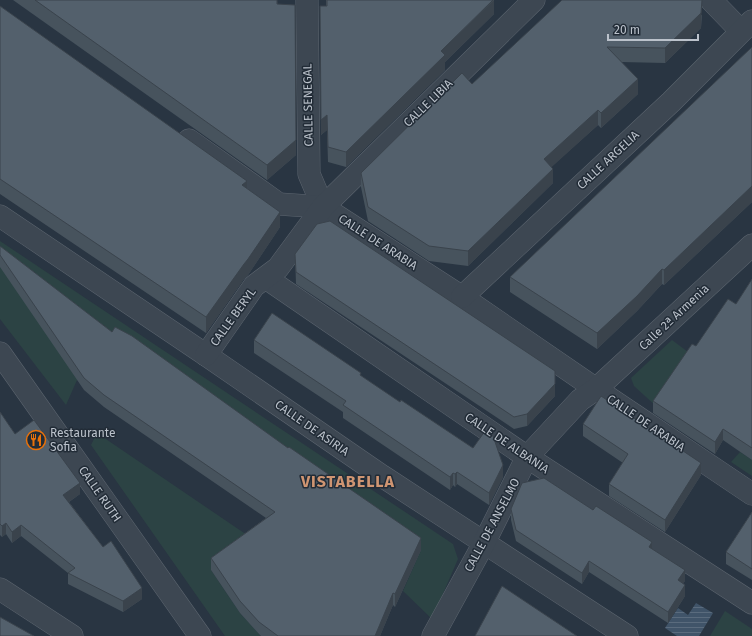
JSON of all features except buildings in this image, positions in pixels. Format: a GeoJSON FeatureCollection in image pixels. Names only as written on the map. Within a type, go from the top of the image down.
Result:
{"type":"FeatureCollection","features":[{"type":"Feature","properties":{"kind":"street","name":"CALLE SENEGAL"},"geometry":{"type":"LineString","coordinates":[[307,0],[309,174],[323,207]]}},
{"type":"Feature","properties":{"kind":"street","name":"CALLE LIBIA"},"geometry":{"type":"LineString","coordinates":[[323,207],[534,0]]}},
{"type":"Feature","properties":{"kind":"street"},"geometry":{"type":"LineString","coordinates":[[711,0],[747,26]]}},
{"type":"Feature","properties":{"kind":"street","name":"CALLE ARGELIA"},"geometry":{"type":"LineString","coordinates":[[462,297],[671,102],[747,26]]}},
{"type":"Feature","properties":{"kind":"street","name":"CALLE DE ARABIA"},"geometry":{"type":"LineString","coordinates":[[175,130],[279,204],[323,207],[462,297],[752,494]]}},
{"type":"Feature","properties":{"kind":"street","name":"CALLE BERYL"},"geometry":{"type":"LineString","coordinates":[[206,355],[254,286],[278,268],[323,207]]}},
{"type":"Feature","properties":{"kind":"street","name":"CALLE DE ASIRIA"},"geometry":{"type":"LineString","coordinates":[[0,216],[382,476],[627,636]]}},
{"type":"Feature","properties":{"kind":"street","name":"Calle 2ª Armenia"},"geometry":{"type":"LineString","coordinates":[[596,389],[752,245]]}},
{"type":"Feature","properties":{"kind":"street","name":"CALLE DE ALBANIA"},"geometry":{"type":"LineString","coordinates":[[266,278],[527,457],[752,603]]}},
{"type":"Feature","properties":{"kind":"street","name":"CALLE RUTH"},"geometry":{"type":"LineString","coordinates":[[0,353],[200,636]]}},
{"type":"Feature","properties":{"kind":"street","name":"CALLE DE ANSELMO"},"geometry":{"type":"LineString","coordinates":[[433,636],[484,543],[527,457],[580,400],[596,389]]}},
{"type":"Feature","properties":{"kind":"street"},"geometry":{"type":"LineString","coordinates":[[0,589],[72,636]]}},
{"type":"Feature","properties":{"kind":"green space"},"geometry":{"type":"Polygon","coordinates":[[[0,241],[453,544],[458,559],[432,619],[403,591],[421,550],[77,380],[66,405],[0,319],[0,241]]]}},
{"type":"Feature","properties":{"kind":"green space"},"geometry":{"type":"Polygon","coordinates":[[[672,340],[692,355],[667,416],[634,386],[631,378],[672,340]]]}},
{"type":"Feature","properties":{"kind":"green space"},"geometry":{"type":"Polygon","coordinates":[[[97,433],[247,535],[211,570],[240,613],[261,636],[225,636],[91,445],[97,433]]]}},
{"type":"Feature","properties":{"kind":"green space"},"geometry":{"type":"Polygon","coordinates":[[[740,452],[752,460],[752,476],[731,462],[740,452]]]}},
{"type":"Feature","properties":{"kind":"green space"},"geometry":{"type":"Polygon","coordinates":[[[725,611],[752,629],[752,636],[710,636],[725,611]]]}},
{"type":"Feature","properties":{"kind":"water"},"geometry":{"type":"Polygon","coordinates":[[[696,603],[713,613],[699,636],[677,636],[665,628],[678,608],[688,615],[696,603]]]}},
{"type":"Feature","properties":{"kind":"place","name":"Restaurante Sofia"},"geometry":{"type":"Point","coordinates":[36,440]}},
{"type":"Feature","properties":{"kind":"district","name":"VISTABELLA"},"geometry":{"type":"Point","coordinates":[348,481]}}]}
